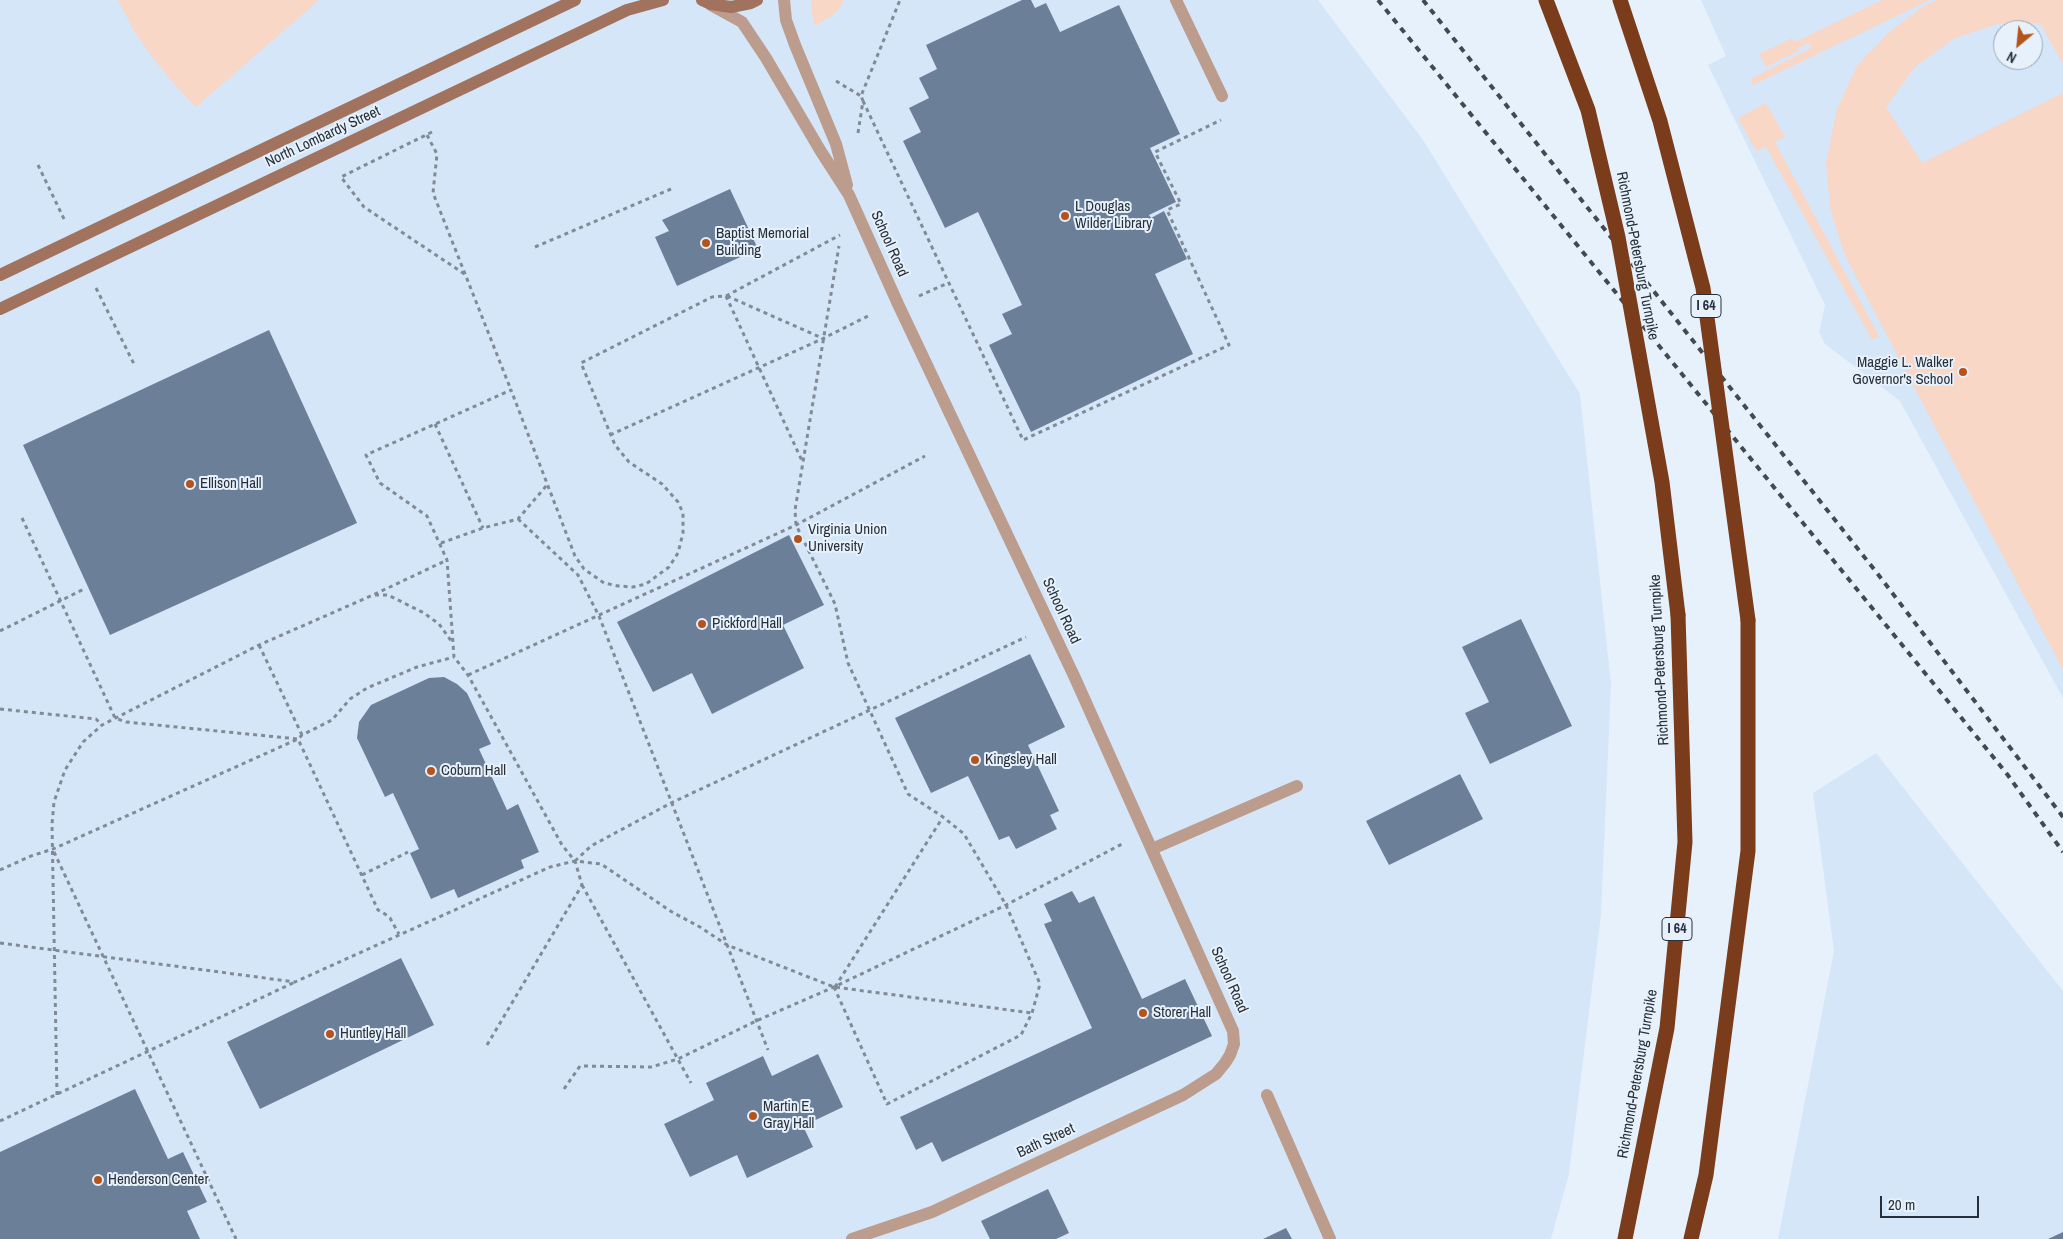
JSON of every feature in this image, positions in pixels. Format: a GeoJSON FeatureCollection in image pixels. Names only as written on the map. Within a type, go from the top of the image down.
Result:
{"type":"FeatureCollection","features":[{"type":"Feature","properties":{"kind":"highway","name":"Richmond-Petersburg Turnpike"},"geometry":{"type":"LineString","coordinates":[[1546,0],[1588,110],[1618,237],[1662,482],[1678,615],[1685,842],[1667,1028],[1625,1239]]}},
{"type":"Feature","properties":{"kind":"highway","name":"I 64"},"geometry":{"type":"LineString","coordinates":[[1620,0],[1660,121],[1703,288],[1748,620],[1748,851],[1706,1175],[1691,1239]]}},
{"type":"Feature","properties":{"kind":"main road","name":"North Lombardy Street"},"geometry":{"type":"LineString","coordinates":[[0,275],[575,0]]}},
{"type":"Feature","properties":{"kind":"main road","name":"North Lombardy Street"},"geometry":{"type":"LineString","coordinates":[[0,310],[627,10],[663,0]]}},
{"type":"Feature","properties":{"kind":"main road"},"geometry":{"type":"LineString","coordinates":[[706,2],[731,7],[757,0]]}},
{"type":"Feature","properties":{"kind":"street","name":"School Road"},"geometry":{"type":"LineString","coordinates":[[784,0],[786,20],[836,144],[849,195]]}},
{"type":"Feature","properties":{"kind":"street"},"geometry":{"type":"LineString","coordinates":[[1176,0],[1222,96]]}},
{"type":"Feature","properties":{"kind":"street","name":"School Road"},"geometry":{"type":"LineString","coordinates":[[706,2],[742,22],[849,195],[898,304],[1076,678],[1125,791],[1230,1020],[1234,1031],[1234,1044]]}},
{"type":"Feature","properties":{"kind":"street"},"geometry":{"type":"LineString","coordinates":[[1152,849],[1296,786]]}},
{"type":"Feature","properties":{"kind":"street","name":"Bath Street"},"geometry":{"type":"LineString","coordinates":[[852,1239],[932,1212],[1183,1095],[1216,1074],[1230,1055],[1234,1044]]}},
{"type":"Feature","properties":{"kind":"street"},"geometry":{"type":"LineString","coordinates":[[1267,1095],[1330,1239]]}},
{"type":"Feature","properties":{"kind":"path"},"geometry":{"type":"LineString","coordinates":[[861,96],[900,0]]}},
{"type":"Feature","properties":{"kind":"path"},"geometry":{"type":"LineString","coordinates":[[829,77],[861,96],[1023,440],[1229,345],[1167,210],[1181,204],[1155,152],[1221,120],[1222,96]]}},
{"type":"Feature","properties":{"kind":"path"},"geometry":{"type":"LineString","coordinates":[[844,173],[853,159],[863,101]]}},
{"type":"Feature","properties":{"kind":"path"},"geometry":{"type":"LineString","coordinates":[[432,132],[340,177],[364,206],[466,275]]}},
{"type":"Feature","properties":{"kind":"path"},"geometry":{"type":"LineString","coordinates":[[427,135],[437,154],[433,193],[575,556],[584,569],[604,582],[618,586],[646,584],[669,567],[678,553],[684,533],[683,513],[678,502],[662,484],[629,462],[620,453],[610,435],[581,363],[712,297],[726,296],[840,234]]}},
{"type":"Feature","properties":{"kind":"path"},"geometry":{"type":"LineString","coordinates":[[38,165],[65,221]]}},
{"type":"Feature","properties":{"kind":"path"},"geometry":{"type":"LineString","coordinates":[[535,247],[672,189]]}},
{"type":"Feature","properties":{"kind":"path"},"geometry":{"type":"LineString","coordinates":[[834,988],[887,1104],[1021,1035],[1032,1012],[1040,984],[1006,905],[964,834],[943,817],[908,794],[848,663],[835,604],[796,525],[795,510],[838,246]]}},
{"type":"Feature","properties":{"kind":"path"},"geometry":{"type":"LineString","coordinates":[[94,282],[135,366]]}},
{"type":"Feature","properties":{"kind":"path"},"geometry":{"type":"LineString","coordinates":[[915,298],[948,283]]}},
{"type":"Feature","properties":{"kind":"path"},"geometry":{"type":"LineString","coordinates":[[726,296],[822,339]]}},
{"type":"Feature","properties":{"kind":"path"},"geometry":{"type":"LineString","coordinates":[[726,296],[803,464]]}},
{"type":"Feature","properties":{"kind":"path"},"geometry":{"type":"LineString","coordinates":[[610,435],[822,339],[868,316]]}},
{"type":"Feature","properties":{"kind":"path"},"geometry":{"type":"LineString","coordinates":[[511,390],[366,455],[380,483],[427,516],[441,543],[447,560],[454,656],[468,675],[562,845],[575,861],[582,885],[691,1083]]}},
{"type":"Feature","properties":{"kind":"path"},"geometry":{"type":"LineString","coordinates":[[435,424],[483,528]]}},
{"type":"Feature","properties":{"kind":"path"},"geometry":{"type":"LineString","coordinates":[[468,675],[796,525],[926,456]]}},
{"type":"Feature","properties":{"kind":"path"},"geometry":{"type":"LineString","coordinates":[[441,543],[483,528],[518,519],[547,485]]}},
{"type":"Feature","properties":{"kind":"path"},"geometry":{"type":"LineString","coordinates":[[22,518],[115,718],[126,722],[298,739]]}},
{"type":"Feature","properties":{"kind":"path"},"geometry":{"type":"LineString","coordinates":[[518,519],[578,575],[598,616],[768,1050]]}},
{"type":"Feature","properties":{"kind":"path"},"geometry":{"type":"LineString","coordinates":[[57,1095],[54,802],[65,770],[83,742],[102,725],[259,645],[447,560]]}},
{"type":"Feature","properties":{"kind":"path"},"geometry":{"type":"LineString","coordinates":[[578,575],[584,569]]}},
{"type":"Feature","properties":{"kind":"path"},"geometry":{"type":"LineString","coordinates":[[646,584],[650,592]]}},
{"type":"Feature","properties":{"kind":"path"},"geometry":{"type":"LineString","coordinates":[[0,631],[84,589]]}},
{"type":"Feature","properties":{"kind":"path"},"geometry":{"type":"LineString","coordinates":[[373,595],[388,595],[424,613],[439,624],[452,642]]}},
{"type":"Feature","properties":{"kind":"path"},"geometry":{"type":"LineString","coordinates":[[575,861],[592,846],[671,803],[1026,637]]}},
{"type":"Feature","properties":{"kind":"path"},"geometry":{"type":"LineString","coordinates":[[259,645],[302,735]]}},
{"type":"Feature","properties":{"kind":"path"},"geometry":{"type":"LineString","coordinates":[[0,870],[31,856],[53,849],[298,739],[302,735],[332,720],[350,699],[367,688],[417,667],[454,656]]}},
{"type":"Feature","properties":{"kind":"path"},"geometry":{"type":"LineString","coordinates":[[0,709],[96,720],[102,725]]}},
{"type":"Feature","properties":{"kind":"path"},"geometry":{"type":"LineString","coordinates":[[298,739],[378,910],[390,918],[399,934]]}},
{"type":"Feature","properties":{"kind":"path"},"geometry":{"type":"LineString","coordinates":[[834,988],[943,817]]}},
{"type":"Feature","properties":{"kind":"path"},"geometry":{"type":"LineString","coordinates":[[564,1089],[580,1066],[651,1067],[678,1059],[756,1021],[834,988],[1006,905],[1122,844]]}},
{"type":"Feature","properties":{"kind":"path"},"geometry":{"type":"LineString","coordinates":[[53,849],[236,1239]]}},
{"type":"Feature","properties":{"kind":"path"},"geometry":{"type":"LineString","coordinates":[[362,875],[408,852]]}},
{"type":"Feature","properties":{"kind":"path"},"geometry":{"type":"LineString","coordinates":[[0,1121],[399,934],[550,867],[575,861],[601,864],[672,912],[700,927],[727,946],[834,988],[1032,1012]]}},
{"type":"Feature","properties":{"kind":"path"},"geometry":{"type":"LineString","coordinates":[[487,1045],[582,885]]}},
{"type":"Feature","properties":{"kind":"path"},"geometry":{"type":"LineString","coordinates":[[0,942],[295,982]]}},
{"type":"Feature","properties":{"kind":"shaded area","name":"Virginia Union University"},"geometry":{"type":"Polygon","coordinates":[[[0,0],[1318,0],[1423,140],[1580,394],[1611,684],[1601,915],[1569,1174],[1551,1239],[0,1239],[0,0]]]}},
{"type":"Feature","properties":{"kind":"shaded area"},"geometry":{"type":"Polygon","coordinates":[[[118,0],[319,0],[196,107],[153,58],[134,31],[118,0]]]}},
{"type":"Feature","properties":{"kind":"shaded area"},"geometry":{"type":"Polygon","coordinates":[[[811,0],[844,0],[833,15],[815,26],[811,0]]]}},
{"type":"Feature","properties":{"kind":"shaded area","name":"Maggie L. Walker Governor's School"},"geometry":{"type":"Polygon","coordinates":[[[1701,0],[2063,0],[2063,698],[1900,401],[1825,344],[1819,332],[1825,305],[1708,65],[1726,56],[1701,0]]]}},
{"type":"Feature","properties":{"kind":"shaded area"},"geometry":{"type":"Polygon","coordinates":[[[1882,0],[1930,0],[1753,85],[1750,79],[1811,48],[1809,43],[1798,48],[1799,51],[1766,67],[1759,54],[1792,38],[1795,42],[1882,0]]]}},
{"type":"Feature","properties":{"kind":"shaded area","name":"Maggie L. Walker Governor's School"},"geometry":{"type":"Polygon","coordinates":[[[1937,0],[2063,0],[2063,64],[2043,28],[2043,20],[1993,20],[1993,26],[1955,38],[1915,67],[1886,107],[1922,163],[2063,93],[2063,670],[1854,273],[1844,253],[1830,208],[1826,162],[1837,109],[1857,66],[1888,33],[1922,7],[1937,0]]]}},
{"type":"Feature","properties":{"kind":"shaded area"},"geometry":{"type":"Polygon","coordinates":[[[1766,103],[1785,137],[1775,142],[1879,336],[1872,340],[1766,147],[1756,151],[1738,118],[1766,103]]]}},
{"type":"Feature","properties":{"kind":"shaded area"},"geometry":{"type":"Polygon","coordinates":[[[1876,753],[2063,991],[2063,1239],[1778,1239],[1834,951],[1813,793],[1876,753]]]}},
{"type":"Feature","properties":{"kind":"building","name":"L Douglas Wilder Library"},"geometry":{"type":"Polygon","coordinates":[[[1022,0],[1031,0],[1035,8],[1046,3],[1060,32],[1119,5],[1180,134],[1150,148],[1176,202],[1149,215],[1151,218],[1164,211],[1187,259],[1155,274],[1193,354],[1031,432],[989,345],[1012,334],[1002,314],[1022,305],[978,212],[945,228],[903,141],[921,132],[909,108],[929,98],[919,78],[937,69],[926,45],[1022,0]]]}},
{"type":"Feature","properties":{"kind":"building","name":"Baptist Memorial Building"},"geometry":{"type":"Polygon","coordinates":[[[730,189],[758,249],[677,286],[655,237],[669,231],[662,220],[730,189]]]}},
{"type":"Feature","properties":{"kind":"building","name":"Ellison Hall"},"geometry":{"type":"Polygon","coordinates":[[[269,330],[357,523],[110,635],[23,445],[269,330]]]}},
{"type":"Feature","properties":{"kind":"building","name":"Pickford Hall"},"geometry":{"type":"Polygon","coordinates":[[[789,535],[824,605],[783,625],[804,668],[712,714],[692,673],[653,692],[617,622],[789,535]]]}},
{"type":"Feature","properties":{"kind":"building"},"geometry":{"type":"Polygon","coordinates":[[[1521,619],[1572,726],[1490,764],[1465,713],[1489,702],[1462,647],[1521,619]]]}},
{"type":"Feature","properties":{"kind":"building","name":"Kingsley Hall"},"geometry":{"type":"Polygon","coordinates":[[[1030,654],[1065,727],[1028,745],[1059,811],[1050,815],[1057,829],[1016,849],[1009,836],[999,840],[968,776],[931,793],[895,718],[1030,654]]]}},
{"type":"Feature","properties":{"kind":"building","name":"Coburn Hall"},"geometry":{"type":"Polygon","coordinates":[[[444,677],[457,684],[467,693],[491,744],[479,749],[507,810],[518,804],[539,852],[521,860],[524,868],[458,898],[454,889],[431,899],[410,853],[419,849],[393,793],[385,797],[357,738],[359,722],[371,705],[429,678],[444,677]]]}},
{"type":"Feature","properties":{"kind":"building"},"geometry":{"type":"Polygon","coordinates":[[[1460,774],[1483,819],[1389,865],[1366,821],[1460,774]]]}},
{"type":"Feature","properties":{"kind":"building","name":"Storer Hall"},"geometry":{"type":"Polygon","coordinates":[[[1072,891],[1079,903],[1094,896],[1142,999],[1185,979],[1212,1036],[942,1162],[932,1142],[916,1150],[900,1117],[1092,1028],[1044,924],[1052,921],[1044,904],[1072,891]]]}},
{"type":"Feature","properties":{"kind":"building","name":"Huntley Hall"},"geometry":{"type":"Polygon","coordinates":[[[401,958],[434,1025],[260,1109],[227,1042],[401,958]]]}},
{"type":"Feature","properties":{"kind":"building","name":"Martin E. Gray Hall"},"geometry":{"type":"Polygon","coordinates":[[[818,1054],[843,1107],[803,1126],[813,1147],[747,1178],[737,1155],[690,1177],[664,1124],[714,1100],[706,1083],[763,1056],[772,1076],[818,1054]]]}},
{"type":"Feature","properties":{"kind":"building","name":"Henderson Center"},"geometry":{"type":"Polygon","coordinates":[[[135,1089],[168,1159],[183,1152],[207,1202],[187,1211],[200,1239],[0,1239],[0,1152],[135,1089]]]}},
{"type":"Feature","properties":{"kind":"building"},"geometry":{"type":"Polygon","coordinates":[[[1048,1189],[1069,1233],[1056,1239],[990,1239],[981,1221],[1048,1189]]]}},
{"type":"Feature","properties":{"kind":"building"},"geometry":{"type":"Polygon","coordinates":[[[1286,1228],[1292,1239],[1263,1239],[1286,1228]]]}},
{"type":"Feature","properties":{"kind":"building"},"geometry":{"type":"Polygon","coordinates":[[[2063,1232],[2063,1239],[2048,1239],[2063,1232]]]}},
{"type":"Feature","properties":{"kind":"railway"},"geometry":{"type":"LineString","coordinates":[[1378,0],[2007,774],[2063,852]]}},
{"type":"Feature","properties":{"kind":"railway"},"geometry":{"type":"LineString","coordinates":[[1423,0],[1877,573],[2063,817]]}},
{"type":"Feature","properties":{"kind":"place","name":"L Douglas Wilder Library"},"geometry":{"type":"Point","coordinates":[1065,216]}},
{"type":"Feature","properties":{"kind":"place","name":"Baptist Memorial Building"},"geometry":{"type":"Point","coordinates":[706,243]}},
{"type":"Feature","properties":{"kind":"place","name":"Maggie L. Walker Governor's School"},"geometry":{"type":"Point","coordinates":[1963,372]}},
{"type":"Feature","properties":{"kind":"place","name":"Ellison Hall"},"geometry":{"type":"Point","coordinates":[190,484]}},
{"type":"Feature","properties":{"kind":"place","name":"Virginia Union University"},"geometry":{"type":"Point","coordinates":[798,539]}},
{"type":"Feature","properties":{"kind":"place","name":"Pickford Hall"},"geometry":{"type":"Point","coordinates":[702,624]}},
{"type":"Feature","properties":{"kind":"place","name":"Kingsley Hall"},"geometry":{"type":"Point","coordinates":[975,760]}},
{"type":"Feature","properties":{"kind":"place","name":"Coburn Hall"},"geometry":{"type":"Point","coordinates":[431,771]}},
{"type":"Feature","properties":{"kind":"place","name":"Storer Hall"},"geometry":{"type":"Point","coordinates":[1143,1013]}},
{"type":"Feature","properties":{"kind":"place","name":"Huntley Hall"},"geometry":{"type":"Point","coordinates":[330,1034]}},
{"type":"Feature","properties":{"kind":"place","name":"Martin E. Gray Hall"},"geometry":{"type":"Point","coordinates":[753,1116]}},
{"type":"Feature","properties":{"kind":"place","name":"Henderson Center"},"geometry":{"type":"Point","coordinates":[98,1180]}}]}
